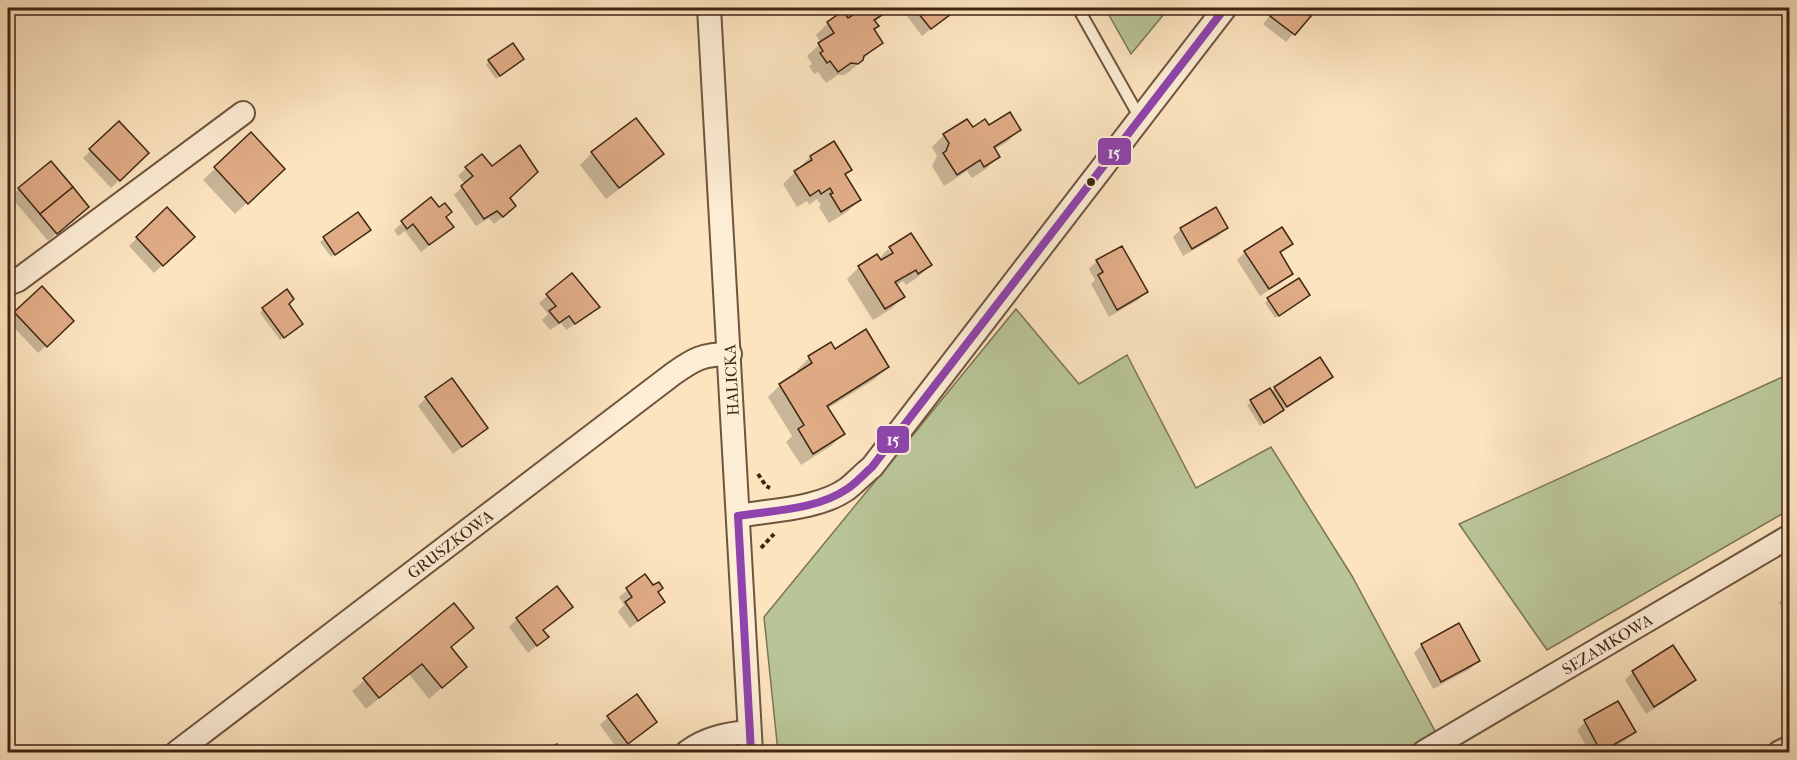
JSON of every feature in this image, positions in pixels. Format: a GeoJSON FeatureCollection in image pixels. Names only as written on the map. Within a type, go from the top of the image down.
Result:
{"type":"FeatureCollection","features":[{"type":"Feature","properties":{"kind":"street","name":"HALICKA"},"geometry":{"type":"LineString","coordinates":[[709,8],[750,742]]}},
{"type":"Feature","properties":{"kind":"street"},"geometry":{"type":"LineString","coordinates":[[738,516],[820,501],[846,490],[872,467],[1225,8]]}},
{"type":"Feature","properties":{"kind":"street"},"geometry":{"type":"LineString","coordinates":[[8,284],[18,280],[243,113]]}},
{"type":"Feature","properties":{"kind":"street","name":"GRUSZKOWA"},"geometry":{"type":"LineString","coordinates":[[177,753],[673,374],[697,358],[712,354],[730,354]]}},
{"type":"Feature","properties":{"kind":"street","name":"SEZAMKOWA"},"geometry":{"type":"LineString","coordinates":[[1424,753],[1790,536]]}},
{"type":"Feature","properties":{"kind":"street"},"geometry":{"type":"LineString","coordinates":[[687,753],[701,742],[731,733],[750,742]]}},
{"type":"Feature","properties":{"kind":"street"},"geometry":{"type":"LineString","coordinates":[[1780,753],[1790,747]]}},
{"type":"Feature","properties":{"kind":"lane"},"geometry":{"type":"LineString","coordinates":[[1078,8],[1140,118]]}},
{"type":"Feature","properties":{"kind":"path"},"geometry":{"type":"LineString","coordinates":[[754,466],[766,486],[773,489]]}},
{"type":"Feature","properties":{"kind":"green space"},"geometry":{"type":"Polygon","coordinates":[[[1105,8],[1169,8],[1131,54],[1105,8]]]}},
{"type":"Feature","properties":{"kind":"green space"},"geometry":{"type":"Polygon","coordinates":[[[1016,309],[1079,384],[1127,355],[1196,488],[1271,447],[1352,576],[1436,733],[1403,752],[778,752],[764,617],[1016,309]]]}},
{"type":"Feature","properties":{"kind":"green space"},"geometry":{"type":"Polygon","coordinates":[[[1789,374],[1789,510],[1547,650],[1459,524],[1789,374]]]}},
{"type":"Feature","properties":{"kind":"building"},"geometry":{"type":"Polygon","coordinates":[[[864,8],[893,8],[874,20],[879,26],[874,29],[883,43],[864,56],[858,64],[851,63],[838,72],[820,53],[823,51],[818,43],[834,33],[827,22],[843,11],[848,18],[864,8]]]}},
{"type":"Feature","properties":{"kind":"building"},"geometry":{"type":"Polygon","coordinates":[[[914,8],[946,8],[951,14],[931,29],[914,8]]]}},
{"type":"Feature","properties":{"kind":"building"},"geometry":{"type":"Polygon","coordinates":[[[1276,8],[1301,8],[1311,16],[1295,35],[1270,16],[1276,8]]]}},
{"type":"Feature","properties":{"kind":"building"},"geometry":{"type":"Polygon","coordinates":[[[513,43],[524,59],[500,76],[488,60],[513,43]]]}},
{"type":"Feature","properties":{"kind":"building"},"geometry":{"type":"Polygon","coordinates":[[[1010,112],[1021,130],[994,147],[1000,157],[984,167],[980,160],[957,175],[943,153],[949,143],[943,134],[967,119],[973,127],[985,119],[989,125],[1010,112]]]}},
{"type":"Feature","properties":{"kind":"building"},"geometry":{"type":"Polygon","coordinates":[[[636,118],[664,154],[619,188],[591,152],[636,118]]]}},
{"type":"Feature","properties":{"kind":"building"},"geometry":{"type":"Polygon","coordinates":[[[119,121],[149,153],[120,181],[89,149],[119,121]]]}},
{"type":"Feature","properties":{"kind":"building"},"geometry":{"type":"Polygon","coordinates":[[[251,132],[285,169],[248,204],[214,167],[251,132]]]}},
{"type":"Feature","properties":{"kind":"building"},"geometry":{"type":"Polygon","coordinates":[[[834,141],[852,170],[845,174],[861,200],[841,212],[830,194],[833,193],[830,188],[821,194],[819,190],[810,196],[794,171],[812,160],[810,156],[834,141]]]}},
{"type":"Feature","properties":{"kind":"building"},"geometry":{"type":"Polygon","coordinates":[[[520,145],[538,172],[510,198],[516,206],[503,217],[497,211],[484,219],[461,186],[473,176],[465,167],[482,154],[492,166],[520,145]]]}},
{"type":"Feature","properties":{"kind":"building"},"geometry":{"type":"Polygon","coordinates":[[[51,161],[73,187],[40,214],[18,188],[51,161]]]}},
{"type":"Feature","properties":{"kind":"building"},"geometry":{"type":"Polygon","coordinates":[[[73,187],[89,207],[57,234],[40,214],[73,187]]]}},
{"type":"Feature","properties":{"kind":"building"},"geometry":{"type":"Polygon","coordinates":[[[431,197],[439,207],[445,203],[452,212],[446,217],[454,227],[429,245],[413,224],[407,229],[401,221],[431,197]]]}},
{"type":"Feature","properties":{"kind":"building"},"geometry":{"type":"Polygon","coordinates":[[[167,207],[195,237],[163,266],[136,237],[167,207]]]}},
{"type":"Feature","properties":{"kind":"building"},"geometry":{"type":"Polygon","coordinates":[[[1216,207],[1228,228],[1192,249],[1180,228],[1216,207]]]}},
{"type":"Feature","properties":{"kind":"building"},"geometry":{"type":"Polygon","coordinates":[[[358,212],[371,230],[335,255],[323,237],[358,212]]]}},
{"type":"Feature","properties":{"kind":"building"},"geometry":{"type":"Polygon","coordinates":[[[1282,227],[1293,244],[1280,252],[1293,274],[1269,289],[1244,251],[1282,227]]]}},
{"type":"Feature","properties":{"kind":"building"},"geometry":{"type":"Polygon","coordinates":[[[911,233],[932,265],[918,274],[916,270],[895,282],[905,297],[885,309],[858,266],[877,254],[881,260],[893,253],[889,247],[911,233]]]}},
{"type":"Feature","properties":{"kind":"building"},"geometry":{"type":"Polygon","coordinates":[[[1122,246],[1148,292],[1117,310],[1098,275],[1103,272],[1096,260],[1122,246]]]}},
{"type":"Feature","properties":{"kind":"building"},"geometry":{"type":"Polygon","coordinates":[[[572,273],[600,307],[575,324],[569,316],[559,323],[549,311],[556,306],[546,294],[572,273]]]}},
{"type":"Feature","properties":{"kind":"building"},"geometry":{"type":"Polygon","coordinates":[[[1299,278],[1310,295],[1279,316],[1267,298],[1299,278]]]}},
{"type":"Feature","properties":{"kind":"building"},"geometry":{"type":"Polygon","coordinates":[[[42,286],[74,321],[47,347],[14,312],[42,286]]]}},
{"type":"Feature","properties":{"kind":"building"},"geometry":{"type":"Polygon","coordinates":[[[287,289],[294,299],[289,304],[303,324],[284,338],[262,308],[287,289]]]}},
{"type":"Feature","properties":{"kind":"building"},"geometry":{"type":"Polygon","coordinates":[[[866,329],[889,367],[827,406],[845,434],[813,454],[798,429],[804,425],[779,384],[812,363],[808,356],[831,342],[835,349],[866,329]]]}},
{"type":"Feature","properties":{"kind":"building"},"geometry":{"type":"Polygon","coordinates":[[[1320,357],[1333,377],[1287,407],[1274,387],[1320,357]]]}},
{"type":"Feature","properties":{"kind":"building"},"geometry":{"type":"Polygon","coordinates":[[[452,378],[488,428],[462,447],[425,397],[452,378]]]}},
{"type":"Feature","properties":{"kind":"building"},"geometry":{"type":"Polygon","coordinates":[[[1270,388],[1284,410],[1264,423],[1250,400],[1270,388]]]}},
{"type":"Feature","properties":{"kind":"building"},"geometry":{"type":"Polygon","coordinates":[[[645,574],[653,585],[659,582],[663,588],[658,592],[665,602],[638,621],[625,602],[632,597],[626,588],[645,574]]]}},
{"type":"Feature","properties":{"kind":"building"},"geometry":{"type":"Polygon","coordinates":[[[557,586],[573,607],[543,630],[549,637],[537,646],[516,618],[557,586]]]}},
{"type":"Feature","properties":{"kind":"building"},"geometry":{"type":"Polygon","coordinates":[[[454,603],[474,628],[451,647],[467,667],[442,688],[422,664],[379,698],[363,678],[454,603]]]}},
{"type":"Feature","properties":{"kind":"building"},"geometry":{"type":"Polygon","coordinates":[[[1459,623],[1480,661],[1441,682],[1421,644],[1459,623]]]}},
{"type":"Feature","properties":{"kind":"building"},"geometry":{"type":"Polygon","coordinates":[[[1673,645],[1696,680],[1654,707],[1632,671],[1673,645]]]}},
{"type":"Feature","properties":{"kind":"building"},"geometry":{"type":"Polygon","coordinates":[[[637,694],[657,722],[628,744],[607,716],[637,694]]]}},
{"type":"Feature","properties":{"kind":"building"},"geometry":{"type":"Polygon","coordinates":[[[1618,701],[1636,732],[1601,752],[1584,720],[1618,701]]]}},
{"type":"Feature","properties":{"kind":"building"},"geometry":{"type":"Polygon","coordinates":[[[557,744],[563,752],[543,752],[557,744]]]}},
{"type":"Feature","properties":{"kind":"transit line","name":"15"},"geometry":{"type":"LineString","coordinates":[[738,516],[794,508],[822,501],[847,489],[872,467],[1225,8]]}},
{"type":"Feature","properties":{"kind":"transit line","name":"15"},"geometry":{"type":"LineString","coordinates":[[738,516],[751,752]]}}]}
